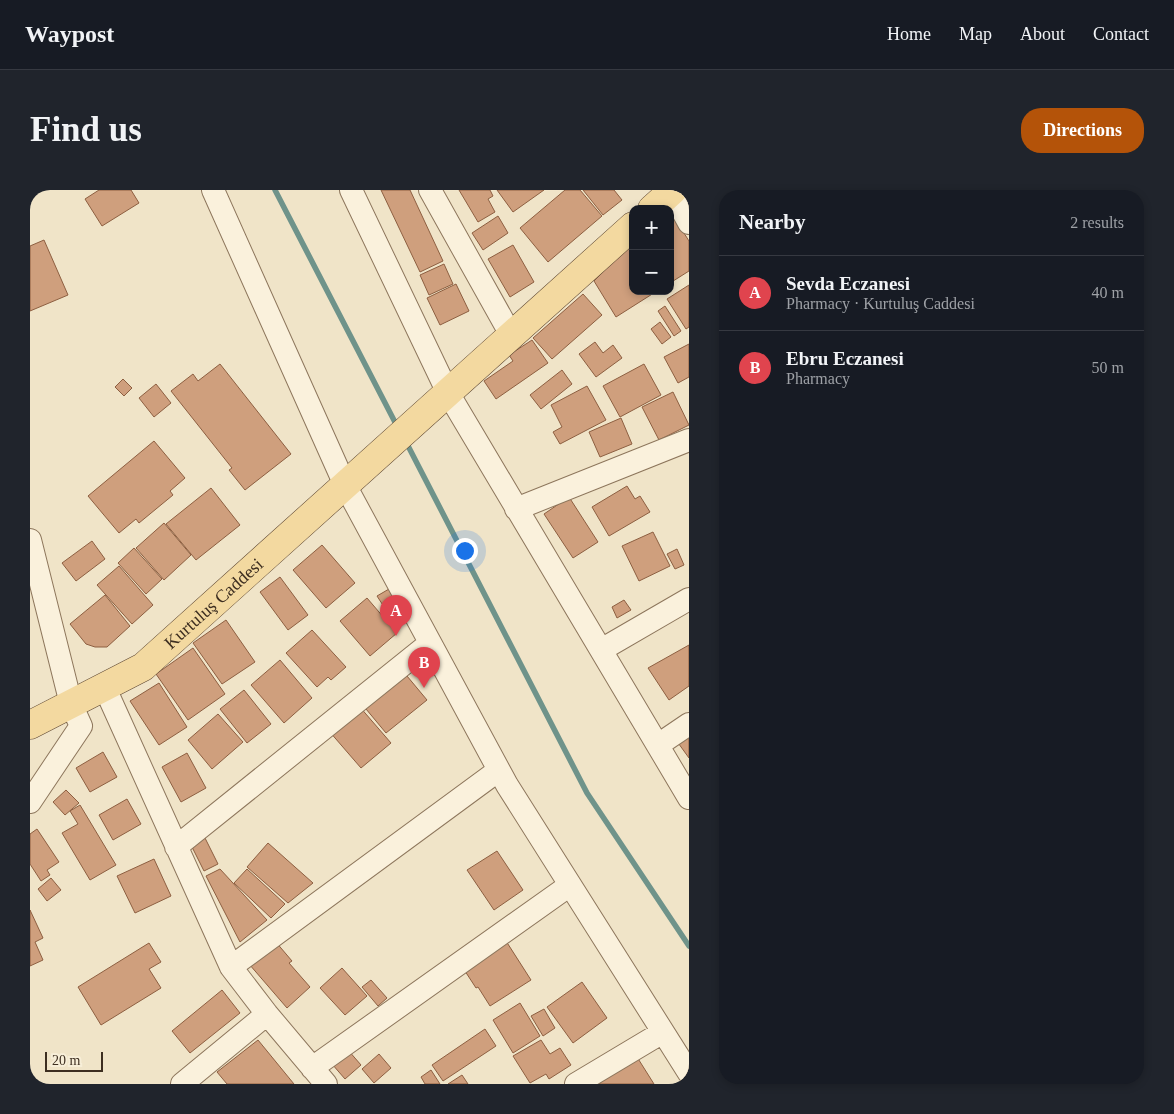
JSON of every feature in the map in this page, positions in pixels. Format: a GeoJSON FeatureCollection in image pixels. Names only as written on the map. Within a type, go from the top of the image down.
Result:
{"type":"FeatureCollection","features":[{"type":"Feature","properties":{"kind":"main road"},"geometry":{"type":"LineString","coordinates":[[656,205],[672,190]]}},
{"type":"Feature","properties":{"kind":"main road","name":"Kurtuluş Caddesi"},"geometry":{"type":"LineString","coordinates":[[30,725],[143,666],[629,230]]}},
{"type":"Feature","properties":{"kind":"street"},"geometry":{"type":"LineString","coordinates":[[213,190],[345,485],[430,643],[499,770],[689,1073]]}},
{"type":"Feature","properties":{"kind":"street"},"geometry":{"type":"LineString","coordinates":[[351,190],[438,401],[516,509],[689,798]]}},
{"type":"Feature","properties":{"kind":"street"},"geometry":{"type":"LineString","coordinates":[[430,190],[511,335]]}},
{"type":"Feature","properties":{"kind":"street"},"geometry":{"type":"LineString","coordinates":[[672,190],[689,222]]}},
{"type":"Feature","properties":{"kind":"street"},"geometry":{"type":"LineString","coordinates":[[516,509],[689,440]]}},
{"type":"Feature","properties":{"kind":"street"},"geometry":{"type":"LineString","coordinates":[[30,540],[71,704],[81,726],[30,802]]}},
{"type":"Feature","properties":{"kind":"street"},"geometry":{"type":"LineString","coordinates":[[601,650],[689,599]]}},
{"type":"Feature","properties":{"kind":"street"},"geometry":{"type":"LineString","coordinates":[[176,847],[430,643]]}},
{"type":"Feature","properties":{"kind":"street"},"geometry":{"type":"LineString","coordinates":[[104,686],[231,967],[267,1014],[319,1076],[570,885]]}},
{"type":"Feature","properties":{"kind":"street"},"geometry":{"type":"LineString","coordinates":[[658,745],[689,724]]}},
{"type":"Feature","properties":{"kind":"street"},"geometry":{"type":"LineString","coordinates":[[231,967],[499,770]]}},
{"type":"Feature","properties":{"kind":"street"},"geometry":{"type":"LineString","coordinates":[[182,1084],[267,1014]]}},
{"type":"Feature","properties":{"kind":"street"},"geometry":{"type":"LineString","coordinates":[[576,1084],[663,1032]]}},
{"type":"Feature","properties":{"kind":"building"},"geometry":{"type":"Polygon","coordinates":[[[99,190],[131,190],[139,203],[102,226],[85,199],[99,190]]]}},
{"type":"Feature","properties":{"kind":"building"},"geometry":{"type":"Polygon","coordinates":[[[381,190],[410,190],[443,261],[420,272],[381,190]]]}},
{"type":"Feature","properties":{"kind":"building"},"geometry":{"type":"Polygon","coordinates":[[[459,190],[490,190],[493,196],[488,199],[495,212],[478,222],[459,190]]]}},
{"type":"Feature","properties":{"kind":"building"},"geometry":{"type":"Polygon","coordinates":[[[497,190],[544,190],[513,212],[497,190]]]}},
{"type":"Feature","properties":{"kind":"building"},"geometry":{"type":"Polygon","coordinates":[[[565,190],[580,190],[602,216],[548,262],[520,228],[565,190]]]}},
{"type":"Feature","properties":{"kind":"building"},"geometry":{"type":"Polygon","coordinates":[[[583,190],[614,190],[622,200],[603,215],[583,190]]]}},
{"type":"Feature","properties":{"kind":"building"},"geometry":{"type":"Polygon","coordinates":[[[498,216],[508,233],[483,250],[472,233],[498,216]]]}},
{"type":"Feature","properties":{"kind":"building"},"geometry":{"type":"Polygon","coordinates":[[[674,217],[689,241],[689,271],[674,280],[674,217]]]}},
{"type":"Feature","properties":{"kind":"building"},"geometry":{"type":"Polygon","coordinates":[[[44,240],[68,295],[30,311],[30,246],[44,240]]]}},
{"type":"Feature","properties":{"kind":"building"},"geometry":{"type":"Polygon","coordinates":[[[513,245],[534,282],[510,297],[488,259],[513,245]]]}},
{"type":"Feature","properties":{"kind":"building"},"geometry":{"type":"Polygon","coordinates":[[[629,245],[629,295],[651,295],[616,317],[594,281],[629,245]]]}},
{"type":"Feature","properties":{"kind":"building"},"geometry":{"type":"Polygon","coordinates":[[[444,264],[453,284],[429,295],[420,275],[444,264]]]}},
{"type":"Feature","properties":{"kind":"building"},"geometry":{"type":"Polygon","coordinates":[[[456,284],[469,311],[440,325],[427,298],[456,284]]]}},
{"type":"Feature","properties":{"kind":"building"},"geometry":{"type":"Polygon","coordinates":[[[689,285],[689,327],[686,329],[667,299],[689,285]]]}},
{"type":"Feature","properties":{"kind":"building"},"geometry":{"type":"Polygon","coordinates":[[[583,294],[602,315],[552,359],[533,338],[583,294]]]}},
{"type":"Feature","properties":{"kind":"building"},"geometry":{"type":"Polygon","coordinates":[[[665,306],[681,331],[674,336],[658,311],[665,306]]]}},
{"type":"Feature","properties":{"kind":"building"},"geometry":{"type":"Polygon","coordinates":[[[660,322],[671,337],[662,344],[651,329],[660,322]]]}},
{"type":"Feature","properties":{"kind":"building"},"geometry":{"type":"Polygon","coordinates":[[[532,340],[548,363],[496,399],[484,381],[513,361],[509,355],[532,340]]]}},
{"type":"Feature","properties":{"kind":"building"},"geometry":{"type":"Polygon","coordinates":[[[595,342],[603,353],[613,345],[622,358],[596,377],[579,354],[595,342]]]}},
{"type":"Feature","properties":{"kind":"building"},"geometry":{"type":"Polygon","coordinates":[[[689,344],[689,377],[678,383],[664,357],[689,344]]]}},
{"type":"Feature","properties":{"kind":"building"},"geometry":{"type":"Polygon","coordinates":[[[220,364],[291,454],[245,490],[229,470],[232,468],[171,391],[193,374],[198,381],[220,364]]]}},
{"type":"Feature","properties":{"kind":"building"},"geometry":{"type":"Polygon","coordinates":[[[644,364],[661,395],[620,417],[603,386],[644,364]]]}},
{"type":"Feature","properties":{"kind":"building"},"geometry":{"type":"Polygon","coordinates":[[[562,370],[572,384],[541,409],[530,395],[562,370]]]}},
{"type":"Feature","properties":{"kind":"building"},"geometry":{"type":"Polygon","coordinates":[[[123,379],[132,388],[124,396],[115,387],[123,379]]]}},
{"type":"Feature","properties":{"kind":"building"},"geometry":{"type":"Polygon","coordinates":[[[156,384],[171,403],[154,417],[139,398],[156,384]]]}},
{"type":"Feature","properties":{"kind":"building"},"geometry":{"type":"Polygon","coordinates":[[[587,386],[606,420],[560,444],[553,432],[562,427],[551,405],[587,386]]]}},
{"type":"Feature","properties":{"kind":"building"},"geometry":{"type":"Polygon","coordinates":[[[673,392],[689,425],[659,440],[642,407],[673,392]]]}},
{"type":"Feature","properties":{"kind":"building"},"geometry":{"type":"Polygon","coordinates":[[[621,418],[632,444],[600,457],[589,432],[621,418]]]}},
{"type":"Feature","properties":{"kind":"building"},"geometry":{"type":"Polygon","coordinates":[[[154,441],[185,478],[170,491],[173,495],[139,523],[136,519],[119,533],[88,496],[154,441]]]}},
{"type":"Feature","properties":{"kind":"building"},"geometry":{"type":"Polygon","coordinates":[[[627,486],[635,499],[640,496],[650,512],[609,536],[592,507],[627,486]]]}},
{"type":"Feature","properties":{"kind":"building"},"geometry":{"type":"Polygon","coordinates":[[[211,488],[240,525],[196,560],[166,524],[211,488]]]}},
{"type":"Feature","properties":{"kind":"building"},"geometry":{"type":"Polygon","coordinates":[[[569,497],[598,542],[573,558],[544,514],[569,497]]]}},
{"type":"Feature","properties":{"kind":"building"},"geometry":{"type":"Polygon","coordinates":[[[164,523],[191,555],[164,580],[136,548],[164,523]]]}},
{"type":"Feature","properties":{"kind":"building"},"geometry":{"type":"Polygon","coordinates":[[[653,532],[670,566],[639,581],[622,546],[653,532]]]}},
{"type":"Feature","properties":{"kind":"building"},"geometry":{"type":"Polygon","coordinates":[[[92,541],[105,559],[76,581],[62,563],[92,541]]]}},
{"type":"Feature","properties":{"kind":"building"},"geometry":{"type":"Polygon","coordinates":[[[322,545],[355,583],[326,608],[293,570],[322,545]]]}},
{"type":"Feature","properties":{"kind":"building"},"geometry":{"type":"Polygon","coordinates":[[[134,548],[162,579],[146,594],[118,563],[134,548]]]}},
{"type":"Feature","properties":{"kind":"building"},"geometry":{"type":"Polygon","coordinates":[[[677,549],[684,565],[675,569],[667,554],[677,549]]]}},
{"type":"Feature","properties":{"kind":"building"},"geometry":{"type":"Polygon","coordinates":[[[119,566],[153,605],[132,624],[97,585],[119,566]]]}},
{"type":"Feature","properties":{"kind":"building"},"geometry":{"type":"Polygon","coordinates":[[[280,577],[308,615],[288,630],[260,592],[280,577]]]}},
{"type":"Feature","properties":{"kind":"building"},"geometry":{"type":"Polygon","coordinates":[[[389,589],[408,620],[397,627],[377,596],[389,589]]]}},
{"type":"Feature","properties":{"kind":"building"},"geometry":{"type":"Polygon","coordinates":[[[105,595],[130,626],[107,647],[95,647],[86,644],[70,624],[105,595]]]}},
{"type":"Feature","properties":{"kind":"building"},"geometry":{"type":"Polygon","coordinates":[[[367,598],[397,633],[370,656],[340,621],[367,598]]]}},
{"type":"Feature","properties":{"kind":"building"},"geometry":{"type":"Polygon","coordinates":[[[624,600],[631,610],[617,618],[612,607],[624,600]]]}},
{"type":"Feature","properties":{"kind":"building"},"geometry":{"type":"Polygon","coordinates":[[[226,620],[255,662],[222,684],[193,643],[226,620]]]}},
{"type":"Feature","properties":{"kind":"building"},"geometry":{"type":"Polygon","coordinates":[[[312,630],[346,667],[331,680],[328,677],[317,687],[286,653],[312,630]]]}},
{"type":"Feature","properties":{"kind":"building"},"geometry":{"type":"Polygon","coordinates":[[[689,645],[689,686],[669,700],[648,668],[689,645]]]}},
{"type":"Feature","properties":{"kind":"building"},"geometry":{"type":"Polygon","coordinates":[[[193,648],[225,694],[188,720],[156,674],[193,648]]]}},
{"type":"Feature","properties":{"kind":"building"},"geometry":{"type":"Polygon","coordinates":[[[280,660],[312,698],[284,723],[251,685],[280,660]]]}},
{"type":"Feature","properties":{"kind":"building"},"geometry":{"type":"Polygon","coordinates":[[[402,670],[427,700],[386,733],[361,703],[402,670]]]}},
{"type":"Feature","properties":{"kind":"building"},"geometry":{"type":"Polygon","coordinates":[[[159,683],[187,727],[159,745],[130,701],[159,683]]]}},
{"type":"Feature","properties":{"kind":"building"},"geometry":{"type":"Polygon","coordinates":[[[244,690],[271,724],[247,743],[220,709],[244,690]]]}},
{"type":"Feature","properties":{"kind":"building"},"geometry":{"type":"Polygon","coordinates":[[[359,706],[391,743],[361,768],[329,731],[359,706]]]}},
{"type":"Feature","properties":{"kind":"building"},"geometry":{"type":"Polygon","coordinates":[[[218,714],[243,742],[212,769],[188,740],[218,714]]]}},
{"type":"Feature","properties":{"kind":"building"},"geometry":{"type":"Polygon","coordinates":[[[689,731],[689,758],[676,740],[689,731]]]}},
{"type":"Feature","properties":{"kind":"building"},"geometry":{"type":"Polygon","coordinates":[[[103,752],[117,777],[90,792],[76,768],[103,752]]]}},
{"type":"Feature","properties":{"kind":"building"},"geometry":{"type":"Polygon","coordinates":[[[187,753],[206,788],[181,802],[162,767],[187,753]]]}},
{"type":"Feature","properties":{"kind":"building"},"geometry":{"type":"Polygon","coordinates":[[[66,790],[79,803],[65,815],[53,802],[66,790]]]}},
{"type":"Feature","properties":{"kind":"building"},"geometry":{"type":"Polygon","coordinates":[[[127,799],[141,824],[113,840],[99,815],[127,799]]]}},
{"type":"Feature","properties":{"kind":"building"},"geometry":{"type":"Polygon","coordinates":[[[80,805],[116,865],[90,880],[62,833],[78,824],[70,811],[80,805]]]}},
{"type":"Feature","properties":{"kind":"building"},"geometry":{"type":"Polygon","coordinates":[[[37,829],[59,862],[47,870],[50,875],[41,881],[30,864],[30,834],[37,829]]]}},
{"type":"Feature","properties":{"kind":"building"},"geometry":{"type":"Polygon","coordinates":[[[205,838],[218,864],[204,871],[191,845],[205,838]]]}},
{"type":"Feature","properties":{"kind":"building"},"geometry":{"type":"Polygon","coordinates":[[[268,843],[313,883],[288,903],[247,867],[268,843]]]}},
{"type":"Feature","properties":{"kind":"building"},"geometry":{"type":"Polygon","coordinates":[[[497,851],[523,890],[494,910],[467,870],[497,851]]]}},
{"type":"Feature","properties":{"kind":"building"},"geometry":{"type":"Polygon","coordinates":[[[154,859],[171,896],[135,913],[117,876],[154,859]]]}},
{"type":"Feature","properties":{"kind":"building"},"geometry":{"type":"Polygon","coordinates":[[[220,869],[267,920],[240,942],[206,876],[220,869]]]}},
{"type":"Feature","properties":{"kind":"building"},"geometry":{"type":"Polygon","coordinates":[[[247,869],[285,904],[271,918],[234,883],[247,869]]]}},
{"type":"Feature","properties":{"kind":"building"},"geometry":{"type":"Polygon","coordinates":[[[51,878],[61,890],[47,901],[38,889],[51,878]]]}},
{"type":"Feature","properties":{"kind":"building"},"geometry":{"type":"Polygon","coordinates":[[[30,910],[43,938],[35,942],[43,960],[30,966],[30,910]]]}},
{"type":"Feature","properties":{"kind":"building"},"geometry":{"type":"Polygon","coordinates":[[[275,941],[292,961],[289,963],[310,987],[287,1008],[249,964],[275,941]]]}},
{"type":"Feature","properties":{"kind":"building"},"geometry":{"type":"Polygon","coordinates":[[[506,941],[531,980],[490,1006],[463,968],[506,941]]]}},
{"type":"Feature","properties":{"kind":"building"},"geometry":{"type":"Polygon","coordinates":[[[149,943],[161,962],[149,969],[161,988],[101,1025],[78,987],[149,943]]]}},
{"type":"Feature","properties":{"kind":"building"},"geometry":{"type":"Polygon","coordinates":[[[342,968],[367,996],[345,1015],[320,988],[342,968]]]}},
{"type":"Feature","properties":{"kind":"building"},"geometry":{"type":"Polygon","coordinates":[[[371,980],[387,998],[378,1006],[362,987],[371,980]]]}},
{"type":"Feature","properties":{"kind":"building"},"geometry":{"type":"Polygon","coordinates":[[[582,982],[607,1018],[573,1043],[547,1007],[582,982]]]}},
{"type":"Feature","properties":{"kind":"building"},"geometry":{"type":"Polygon","coordinates":[[[222,990],[240,1013],[190,1053],[172,1031],[222,990]]]}},
{"type":"Feature","properties":{"kind":"building"},"geometry":{"type":"Polygon","coordinates":[[[520,1003],[540,1036],[513,1053],[493,1020],[520,1003]]]}},
{"type":"Feature","properties":{"kind":"building"},"geometry":{"type":"Polygon","coordinates":[[[544,1009],[555,1028],[543,1036],[531,1016],[544,1009]]]}},
{"type":"Feature","properties":{"kind":"building"},"geometry":{"type":"Polygon","coordinates":[[[485,1029],[496,1046],[443,1081],[432,1065],[485,1029]]]}},
{"type":"Feature","properties":{"kind":"building"},"geometry":{"type":"Polygon","coordinates":[[[258,1040],[294,1084],[227,1084],[217,1072],[258,1040]]]}},
{"type":"Feature","properties":{"kind":"building"},"geometry":{"type":"Polygon","coordinates":[[[541,1040],[550,1054],[560,1048],[571,1065],[549,1079],[546,1074],[530,1083],[513,1056],[541,1040]]]}},
{"type":"Feature","properties":{"kind":"building"},"geometry":{"type":"Polygon","coordinates":[[[348,1050],[361,1065],[345,1079],[332,1064],[348,1050]]]}},
{"type":"Feature","properties":{"kind":"building"},"geometry":{"type":"Polygon","coordinates":[[[379,1054],[391,1068],[374,1083],[362,1069],[379,1054]]]}},
{"type":"Feature","properties":{"kind":"building"},"geometry":{"type":"Polygon","coordinates":[[[637,1057],[654,1084],[600,1084],[599,1081],[637,1057]]]}},
{"type":"Feature","properties":{"kind":"building"},"geometry":{"type":"Polygon","coordinates":[[[431,1070],[440,1084],[425,1084],[421,1077],[431,1070]]]}},
{"type":"Feature","properties":{"kind":"building"},"geometry":{"type":"Polygon","coordinates":[[[462,1075],[468,1084],[448,1084],[462,1075]]]}},
{"type":"Feature","properties":{"kind":"waterway"},"geometry":{"type":"LineString","coordinates":[[275,190],[398,428]]}},
{"type":"Feature","properties":{"kind":"waterway"},"geometry":{"type":"LineString","coordinates":[[405,440],[587,793],[689,946]]}},
{"type":"Feature","properties":{"kind":"place","name":"Sevda Eczanesi"},"geometry":{"type":"Point","coordinates":[396,636]}},
{"type":"Feature","properties":{"kind":"place","name":"Ebru Eczanesi"},"geometry":{"type":"Point","coordinates":[424,688]}}]}
